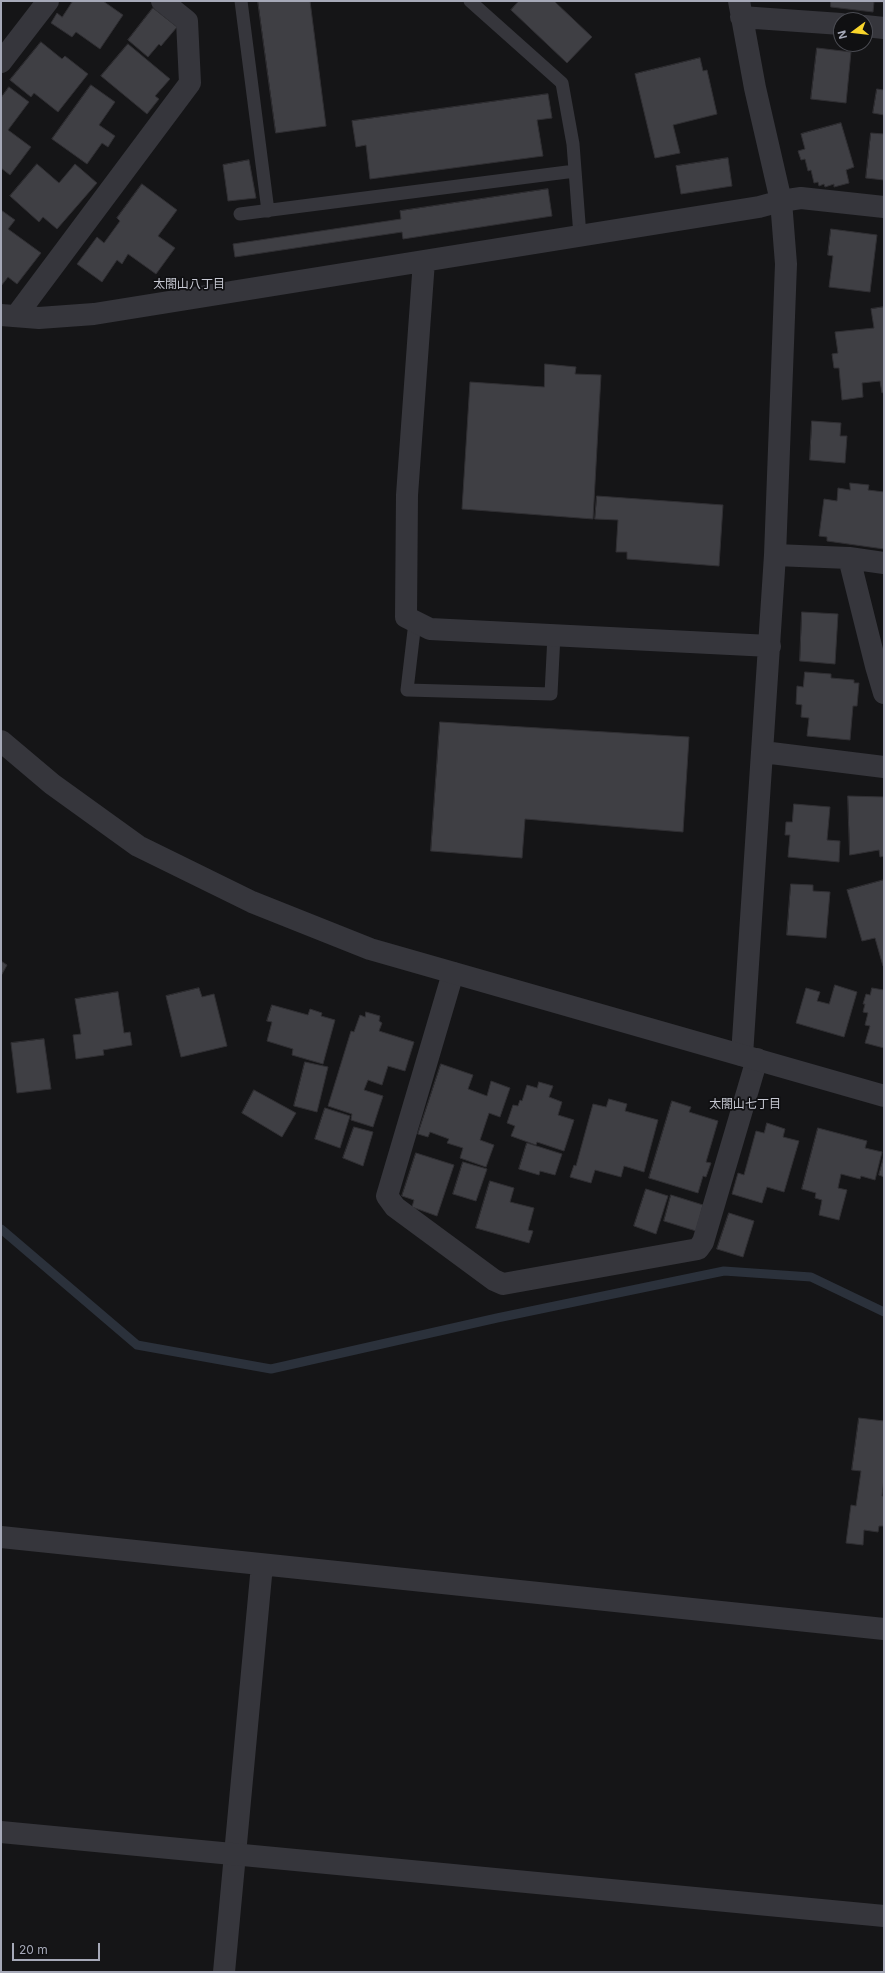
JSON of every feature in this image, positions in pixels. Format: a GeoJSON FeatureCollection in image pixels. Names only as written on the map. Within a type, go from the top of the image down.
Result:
{"type":"FeatureCollection","features":[{"type":"Feature","properties":{"kind":"street"},"geometry":{"type":"LineString","coordinates":[[1,62],[48,1]]}},
{"type":"Feature","properties":{"kind":"street"},"geometry":{"type":"LineString","coordinates":[[8,315],[190,83],[188,21],[162,1]]}},
{"type":"Feature","properties":{"kind":"street"},"geometry":{"type":"LineString","coordinates":[[453,973],[387,1196],[395,1207],[494,1280],[503,1284],[698,1249],[703,1242],[749,1057],[763,752],[775,555],[786,264],[781,200],[740,9],[833,23]]}},
{"type":"Feature","properties":{"kind":"street"},"geometry":{"type":"LineString","coordinates":[[873,27],[884,28]]}},
{"type":"Feature","properties":{"kind":"street"},"geometry":{"type":"LineString","coordinates":[[8,315],[40,318],[94,314],[759,207],[781,200],[801,198],[884,207]]}},
{"type":"Feature","properties":{"kind":"street"},"geometry":{"type":"LineString","coordinates":[[424,261],[407,495],[406,617],[430,629],[770,646]]}},
{"type":"Feature","properties":{"kind":"street"},"geometry":{"type":"LineString","coordinates":[[775,555],[849,558],[884,563]]}},
{"type":"Feature","properties":{"kind":"street"},"geometry":{"type":"LineString","coordinates":[[849,558],[884,692]]}},
{"type":"Feature","properties":{"kind":"street"},"geometry":{"type":"LineString","coordinates":[[1,742],[52,784],[138,846],[252,902],[370,949],[884,1096]]}},
{"type":"Feature","properties":{"kind":"street"},"geometry":{"type":"LineString","coordinates":[[763,752],[884,767]]}},
{"type":"Feature","properties":{"kind":"street"},"geometry":{"type":"LineString","coordinates":[[1,1537],[884,1628]]}},
{"type":"Feature","properties":{"kind":"street"},"geometry":{"type":"LineString","coordinates":[[224,1972],[262,1565]]}},
{"type":"Feature","properties":{"kind":"street"},"geometry":{"type":"LineString","coordinates":[[1,1832],[884,1916]]}},
{"type":"Feature","properties":{"kind":"lane"},"geometry":{"type":"LineString","coordinates":[[241,1],[268,211]]}},
{"type":"Feature","properties":{"kind":"lane"},"geometry":{"type":"LineString","coordinates":[[470,1],[562,83],[573,144],[580,236]]}},
{"type":"Feature","properties":{"kind":"lane"},"geometry":{"type":"LineString","coordinates":[[240,214],[575,171]]}},
{"type":"Feature","properties":{"kind":"lane"},"geometry":{"type":"LineString","coordinates":[[415,622],[407,690],[551,694],[554,635]]}},
{"type":"Feature","properties":{"kind":"building"},"geometry":{"type":"Polygon","coordinates":[[[73,1],[103,1],[123,15],[100,49],[76,32],[72,37],[51,23],[57,13],[62,17],[73,1]]]}},
{"type":"Feature","properties":{"kind":"building"},"geometry":{"type":"Polygon","coordinates":[[[258,1],[310,1],[326,126],[276,133],[258,1]]]}},
{"type":"Feature","properties":{"kind":"building"},"geometry":{"type":"Polygon","coordinates":[[[519,1],[554,1],[592,37],[567,63],[511,10],[519,1]]]}},
{"type":"Feature","properties":{"kind":"building"},"geometry":{"type":"Polygon","coordinates":[[[831,1],[884,1],[874,2],[873,12],[831,7],[831,1]]]}},
{"type":"Feature","properties":{"kind":"building"},"geometry":{"type":"Polygon","coordinates":[[[153,8],[177,27],[161,46],[159,44],[148,57],[128,40],[153,8]]]}},
{"type":"Feature","properties":{"kind":"building"},"geometry":{"type":"Polygon","coordinates":[[[41,42],[62,59],[65,56],[88,74],[58,112],[34,93],[31,97],[10,80],[41,42]]]}},
{"type":"Feature","properties":{"kind":"building"},"geometry":{"type":"Polygon","coordinates":[[[128,44],[170,79],[155,96],[159,99],[147,114],[101,76],[128,44]]]}},
{"type":"Feature","properties":{"kind":"building"},"geometry":{"type":"Polygon","coordinates":[[[817,48],[833,50],[833,52],[851,52],[846,103],[811,99],[817,48]]]}},
{"type":"Feature","properties":{"kind":"building"},"geometry":{"type":"Polygon","coordinates":[[[700,58],[703,71],[707,70],[717,114],[673,125],[680,153],[655,158],[635,74],[700,58]]]}},
{"type":"Feature","properties":{"kind":"building"},"geometry":{"type":"Polygon","coordinates":[[[91,85],[115,102],[99,125],[115,136],[108,147],[102,143],[87,164],[52,139],[91,85]]]}},
{"type":"Feature","properties":{"kind":"building"},"geometry":{"type":"Polygon","coordinates":[[[9,87],[29,102],[8,130],[31,147],[10,175],[1,168],[1,98],[9,87]]]}},
{"type":"Feature","properties":{"kind":"building"},"geometry":{"type":"Polygon","coordinates":[[[877,89],[884,90],[884,115],[873,113],[877,89]]]}},
{"type":"Feature","properties":{"kind":"building"},"geometry":{"type":"Polygon","coordinates":[[[548,94],[552,118],[537,120],[543,156],[370,179],[366,145],[356,147],[352,121],[548,94]]]}},
{"type":"Feature","properties":{"kind":"building"},"geometry":{"type":"Polygon","coordinates":[[[841,123],[854,167],[846,170],[849,183],[834,187],[834,184],[825,187],[824,184],[819,186],[818,182],[814,183],[811,170],[808,171],[805,159],[801,160],[798,151],[805,149],[801,134],[841,123]]]}},
{"type":"Feature","properties":{"kind":"building"},"geometry":{"type":"Polygon","coordinates":[[[871,133],[884,134],[884,180],[866,178],[871,133]]]}},
{"type":"Feature","properties":{"kind":"building"},"geometry":{"type":"Polygon","coordinates":[[[728,158],[732,186],[681,194],[676,166],[728,158]]]}},
{"type":"Feature","properties":{"kind":"building"},"geometry":{"type":"Polygon","coordinates":[[[249,160],[256,198],[228,201],[223,165],[249,160]]]}},
{"type":"Feature","properties":{"kind":"building"},"geometry":{"type":"Polygon","coordinates":[[[37,164],[59,183],[75,164],[97,183],[57,229],[43,217],[39,222],[10,196],[37,164]]]}},
{"type":"Feature","properties":{"kind":"building"},"geometry":{"type":"Polygon","coordinates":[[[142,184],[177,210],[158,236],[175,248],[156,274],[128,254],[122,264],[117,260],[102,282],[77,264],[97,237],[104,243],[120,221],[117,218],[142,184]]]}},
{"type":"Feature","properties":{"kind":"building"},"geometry":{"type":"Polygon","coordinates":[[[548,189],[552,216],[403,239],[402,232],[235,257],[233,244],[401,219],[400,211],[548,189]]]}},
{"type":"Feature","properties":{"kind":"building"},"geometry":{"type":"Polygon","coordinates":[[[1,210],[15,220],[8,229],[41,253],[17,284],[8,277],[1,286],[1,210]]]}},
{"type":"Feature","properties":{"kind":"building"},"geometry":{"type":"Polygon","coordinates":[[[831,229],[877,235],[870,292],[829,287],[833,256],[828,255],[831,229]]]}},
{"type":"Feature","properties":{"kind":"building"},"geometry":{"type":"Polygon","coordinates":[[[884,307],[884,392],[882,393],[880,381],[862,383],[863,397],[842,400],[839,368],[834,368],[832,354],[838,353],[835,332],[874,328],[871,309],[884,307]]]}},
{"type":"Feature","properties":{"kind":"building"},"geometry":{"type":"Polygon","coordinates":[[[545,364],[576,367],[575,374],[601,375],[593,519],[462,509],[470,382],[544,387],[545,364]]]}},
{"type":"Feature","properties":{"kind":"building"},"geometry":{"type":"Polygon","coordinates":[[[812,421],[841,423],[840,436],[847,436],[845,463],[810,460],[812,421]]]}},
{"type":"Feature","properties":{"kind":"building"},"geometry":{"type":"Polygon","coordinates":[[[850,483],[869,485],[868,490],[884,492],[884,549],[827,541],[827,537],[819,536],[824,499],[837,501],[838,488],[850,490],[850,483]]]}},
{"type":"Feature","properties":{"kind":"building"},"geometry":{"type":"Polygon","coordinates":[[[597,496],[723,505],[719,566],[627,559],[627,552],[616,552],[618,520],[595,519],[597,496]]]}},
{"type":"Feature","properties":{"kind":"building"},"geometry":{"type":"Polygon","coordinates":[[[802,612],[838,614],[835,664],[800,661],[802,612]]]}},
{"type":"Feature","properties":{"kind":"building"},"geometry":{"type":"Polygon","coordinates":[[[805,672],[831,674],[831,678],[854,680],[854,683],[859,683],[857,706],[853,706],[850,740],[807,736],[809,718],[801,717],[802,705],[796,704],[797,686],[803,687],[805,672]]]}},
{"type":"Feature","properties":{"kind":"building"},"geometry":{"type":"Polygon","coordinates":[[[440,722],[689,737],[683,832],[525,819],[522,858],[431,851],[440,722]]]}},
{"type":"Feature","properties":{"kind":"building"},"geometry":{"type":"Polygon","coordinates":[[[848,796],[884,797],[884,856],[880,857],[879,850],[850,855],[848,796]]]}},
{"type":"Feature","properties":{"kind":"building"},"geometry":{"type":"Polygon","coordinates":[[[794,804],[830,807],[827,840],[840,841],[839,862],[788,857],[790,835],[785,835],[786,822],[792,822],[794,804]]]}},
{"type":"Feature","properties":{"kind":"building"},"geometry":{"type":"Polygon","coordinates":[[[884,880],[883,966],[875,938],[862,941],[847,890],[884,880]]]}},
{"type":"Feature","properties":{"kind":"building"},"geometry":{"type":"Polygon","coordinates":[[[791,884],[813,885],[813,891],[830,892],[826,938],[787,935],[791,884]]]}},
{"type":"Feature","properties":{"kind":"building"},"geometry":{"type":"Polygon","coordinates":[[[1,961],[7,965],[1,976],[1,961]]]}},
{"type":"Feature","properties":{"kind":"building"},"geometry":{"type":"Polygon","coordinates":[[[835,985],[857,992],[844,1037],[796,1023],[806,988],[820,992],[817,1001],[829,1004],[835,985]]]}},
{"type":"Feature","properties":{"kind":"building"},"geometry":{"type":"Polygon","coordinates":[[[199,988],[202,997],[214,994],[227,1046],[181,1057],[166,996],[199,988]]]}},
{"type":"Feature","properties":{"kind":"building"},"geometry":{"type":"Polygon","coordinates":[[[872,988],[884,990],[884,1048],[865,1043],[870,1026],[865,1025],[868,1013],[863,1012],[865,1004],[863,1004],[866,994],[870,995],[872,988]]]}},
{"type":"Feature","properties":{"kind":"building"},"geometry":{"type":"Polygon","coordinates":[[[118,992],[124,1033],[130,1032],[132,1045],[103,1050],[104,1055],[76,1059],[73,1035],[81,1034],[75,999],[118,992]]]}},
{"type":"Feature","properties":{"kind":"building"},"geometry":{"type":"Polygon","coordinates":[[[272,1005],[308,1015],[310,1009],[322,1013],[321,1016],[335,1020],[323,1064],[292,1055],[293,1049],[267,1041],[272,1022],[267,1021],[272,1005]]]}},
{"type":"Feature","properties":{"kind":"building"},"geometry":{"type":"Polygon","coordinates":[[[366,1012],[380,1016],[379,1021],[382,1023],[379,1031],[414,1042],[405,1071],[388,1066],[382,1085],[368,1080],[364,1090],[383,1096],[373,1127],[351,1120],[352,1114],[328,1106],[351,1031],[354,1032],[360,1015],[365,1017],[366,1012]]]}},
{"type":"Feature","properties":{"kind":"building"},"geometry":{"type":"Polygon","coordinates":[[[44,1039],[51,1089],[17,1093],[11,1043],[44,1039]]]}},
{"type":"Feature","properties":{"kind":"building"},"geometry":{"type":"Polygon","coordinates":[[[305,1062],[328,1067],[317,1112],[294,1106],[305,1062]]]}},
{"type":"Feature","properties":{"kind":"building"},"geometry":{"type":"Polygon","coordinates":[[[441,1064],[473,1075],[468,1089],[487,1096],[491,1081],[510,1088],[500,1117],[489,1113],[480,1140],[494,1145],[486,1167],[460,1158],[463,1148],[447,1143],[449,1139],[430,1132],[428,1137],[418,1134],[441,1064]]]}},
{"type":"Feature","properties":{"kind":"building"},"geometry":{"type":"Polygon","coordinates":[[[539,1082],[553,1086],[549,1097],[562,1102],[558,1115],[574,1120],[564,1151],[537,1142],[536,1145],[511,1136],[515,1126],[507,1123],[513,1105],[518,1106],[520,1100],[522,1101],[527,1085],[537,1088],[539,1082]]]}},
{"type":"Feature","properties":{"kind":"building"},"geometry":{"type":"Polygon","coordinates":[[[254,1090],[296,1113],[282,1137],[242,1113],[254,1090]]]}},
{"type":"Feature","properties":{"kind":"building"},"geometry":{"type":"Polygon","coordinates":[[[609,1099],[627,1104],[625,1111],[658,1120],[644,1172],[624,1166],[621,1177],[595,1170],[591,1183],[570,1177],[574,1165],[576,1166],[593,1104],[606,1107],[609,1099]]]}},
{"type":"Feature","properties":{"kind":"building"},"geometry":{"type":"Polygon","coordinates":[[[672,1101],[691,1107],[689,1112],[718,1121],[706,1162],[711,1163],[706,1177],[703,1176],[698,1193],[649,1178],[672,1101]]]}},
{"type":"Feature","properties":{"kind":"building"},"geometry":{"type":"Polygon","coordinates":[[[325,1108],[350,1116],[340,1148],[315,1139],[325,1108]]]}},
{"type":"Feature","properties":{"kind":"building"},"geometry":{"type":"Polygon","coordinates":[[[767,1123],[785,1129],[783,1137],[799,1141],[784,1192],[767,1187],[762,1203],[732,1194],[738,1173],[744,1175],[756,1131],[764,1133],[767,1123]]]}},
{"type":"Feature","properties":{"kind":"building"},"geometry":{"type":"Polygon","coordinates":[[[354,1127],[373,1132],[363,1166],[343,1158],[354,1127]]]}},
{"type":"Feature","properties":{"kind":"building"},"geometry":{"type":"Polygon","coordinates":[[[818,1128],[867,1141],[865,1148],[882,1152],[875,1180],[861,1176],[860,1179],[841,1174],[838,1188],[847,1190],[839,1220],[819,1215],[822,1200],[815,1198],[816,1193],[802,1189],[818,1128]]]}},
{"type":"Feature","properties":{"kind":"building"},"geometry":{"type":"Polygon","coordinates":[[[527,1143],[562,1154],[555,1175],[540,1171],[539,1175],[519,1169],[527,1143]]]}},
{"type":"Feature","properties":{"kind":"building"},"geometry":{"type":"Polygon","coordinates":[[[416,1153],[454,1165],[437,1216],[412,1207],[414,1200],[402,1196],[416,1153]]]}},
{"type":"Feature","properties":{"kind":"building"},"geometry":{"type":"Polygon","coordinates":[[[884,1156],[884,1177],[879,1175],[884,1156]]]}},
{"type":"Feature","properties":{"kind":"building"},"geometry":{"type":"Polygon","coordinates":[[[463,1162],[487,1169],[476,1201],[453,1194],[463,1162]]]}},
{"type":"Feature","properties":{"kind":"building"},"geometry":{"type":"Polygon","coordinates":[[[490,1181],[514,1188],[510,1202],[534,1208],[528,1230],[533,1231],[529,1243],[476,1228],[490,1181]]]}},
{"type":"Feature","properties":{"kind":"building"},"geometry":{"type":"Polygon","coordinates":[[[646,1189],[668,1196],[656,1234],[634,1226],[646,1189]]]}},
{"type":"Feature","properties":{"kind":"building"},"geometry":{"type":"Polygon","coordinates":[[[671,1195],[703,1205],[696,1231],[664,1221],[671,1195]]]}},
{"type":"Feature","properties":{"kind":"building"},"geometry":{"type":"Polygon","coordinates":[[[729,1213],[754,1221],[743,1257],[717,1249],[729,1213]]]}},
{"type":"Feature","properties":{"kind":"building"},"geometry":{"type":"Polygon","coordinates":[[[859,1418],[884,1421],[884,1478],[882,1496],[884,1496],[884,1526],[879,1526],[878,1532],[864,1530],[863,1545],[846,1543],[851,1505],[856,1506],[861,1471],[852,1470],[859,1418]]]}},
{"type":"Feature","properties":{"kind":"waterway"},"geometry":{"type":"LineString","coordinates":[[1,1229],[137,1345],[271,1369],[497,1318],[724,1271],[811,1277],[884,1312]]}},
{"type":"Feature","properties":{"kind":"district","name":"太閤山八丁目"},"geometry":{"type":"Point","coordinates":[189,284]}},
{"type":"Feature","properties":{"kind":"district","name":"太閤山七丁目"},"geometry":{"type":"Point","coordinates":[745,1104]}}]}
